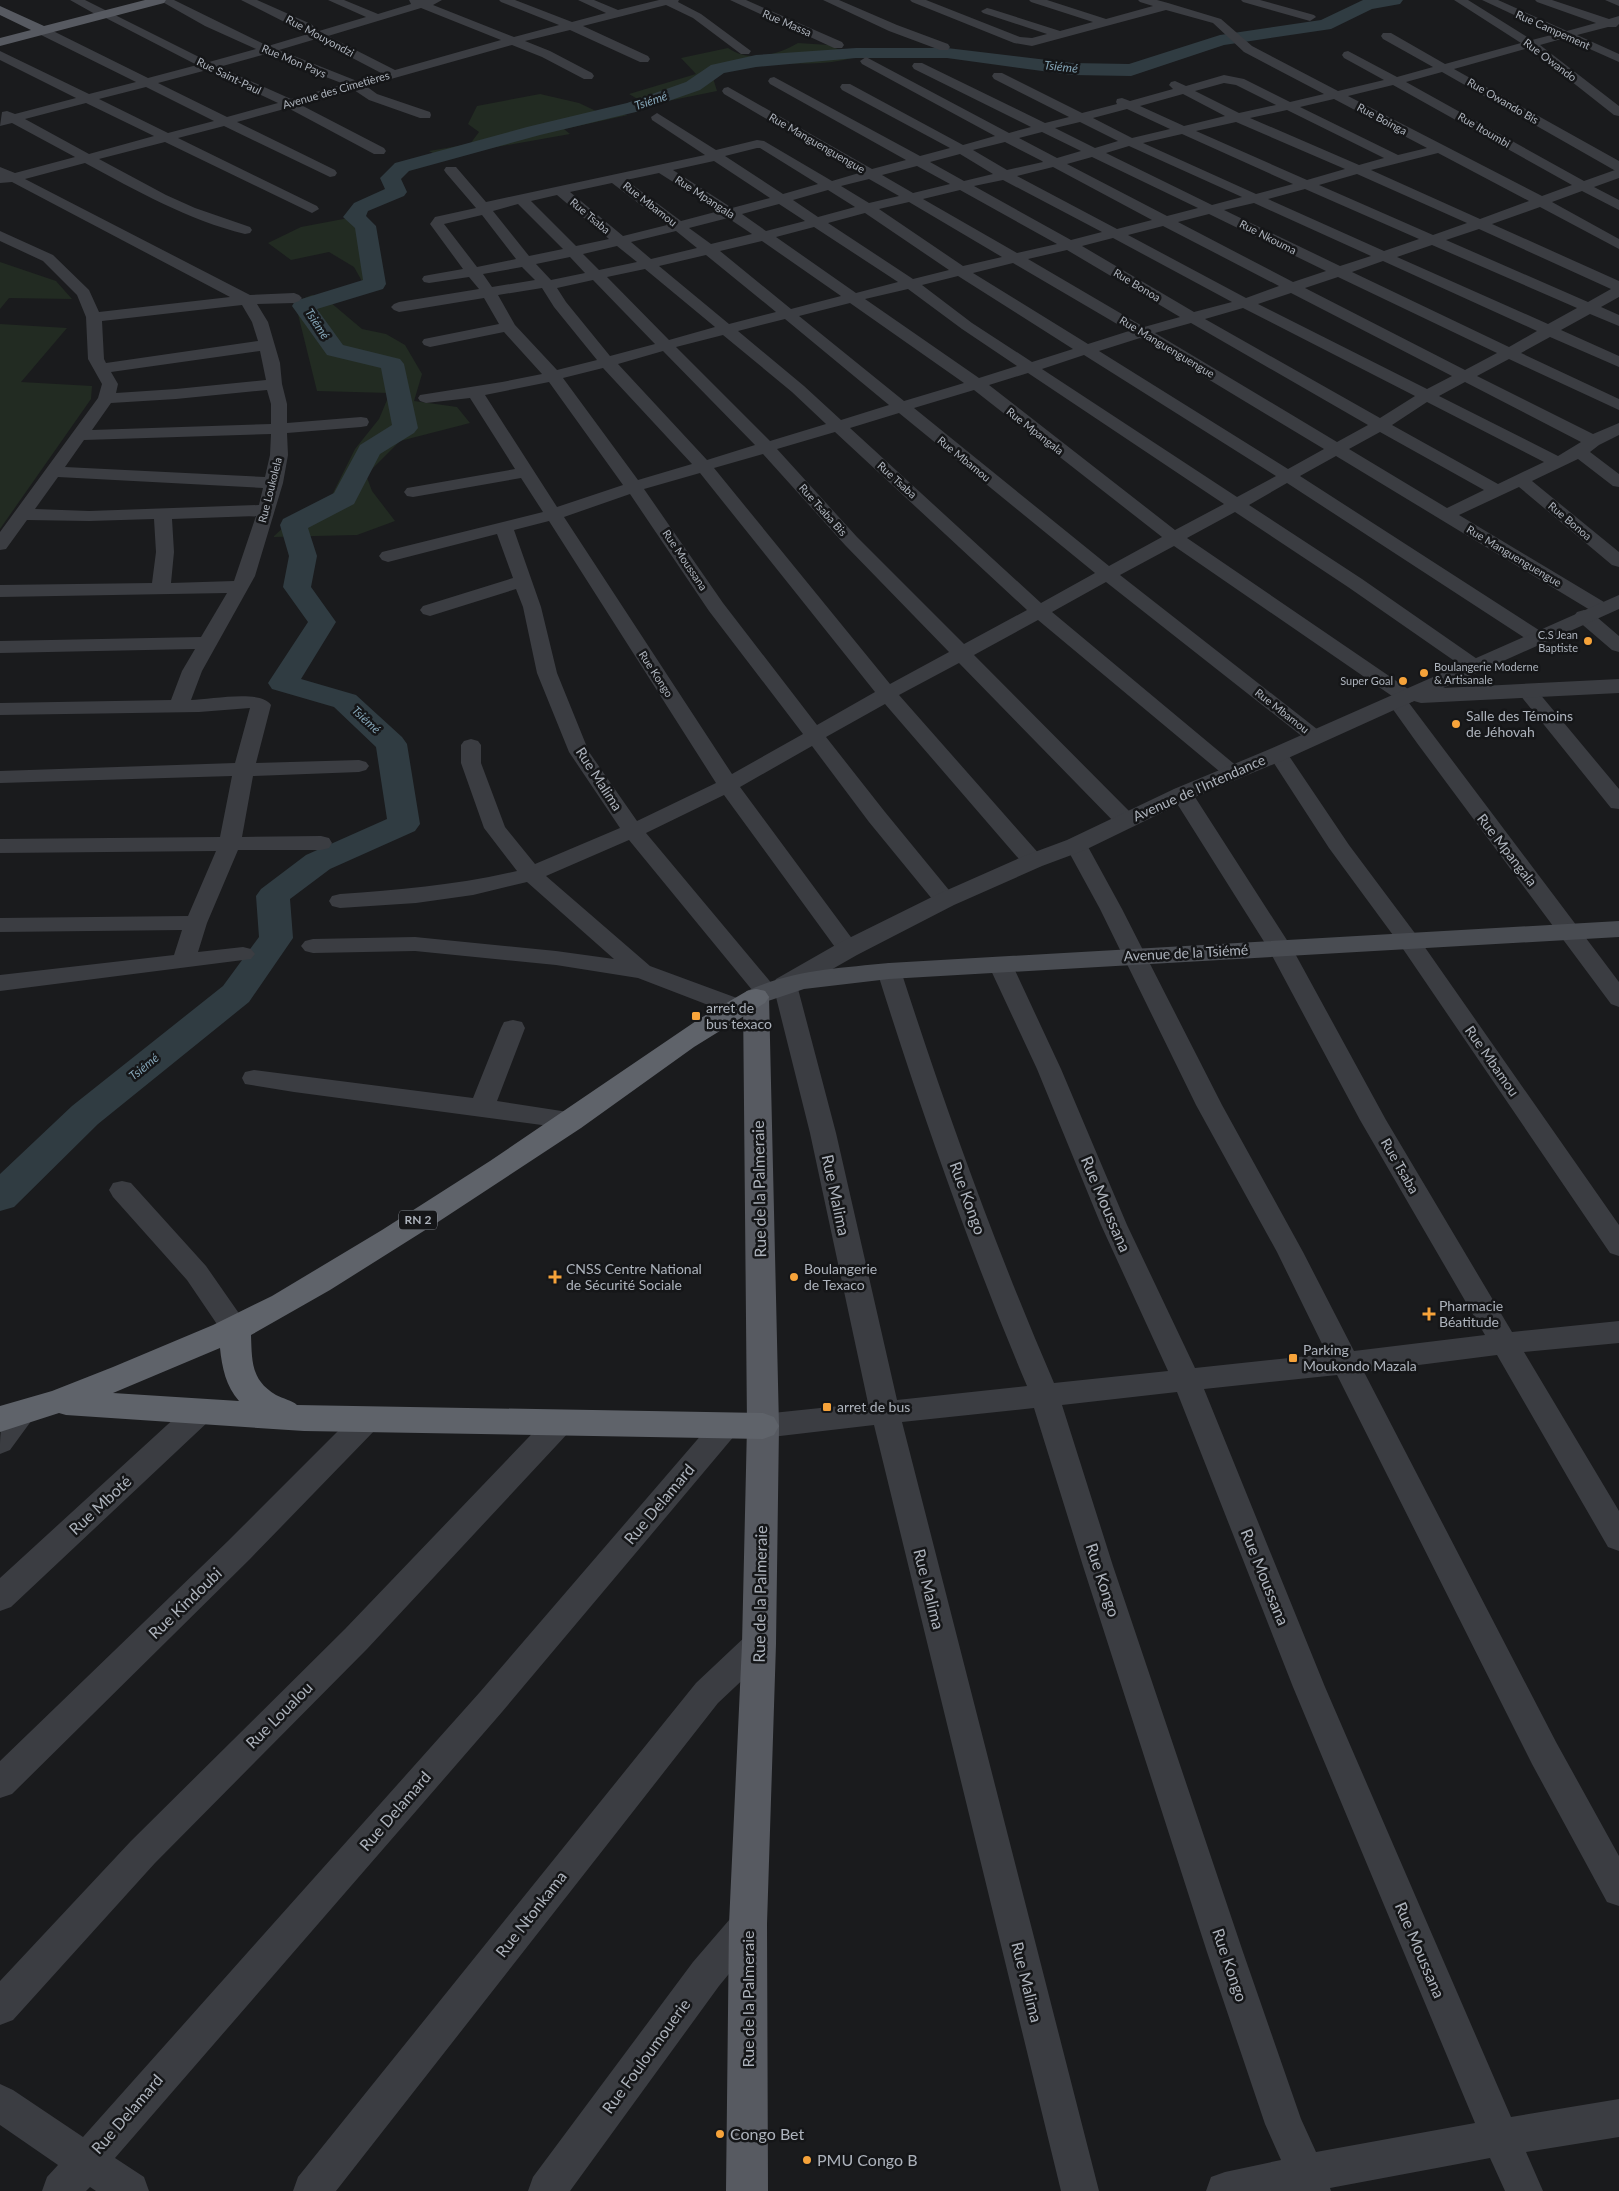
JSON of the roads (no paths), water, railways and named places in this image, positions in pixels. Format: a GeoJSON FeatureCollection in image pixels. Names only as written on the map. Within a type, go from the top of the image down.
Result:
{"type":"FeatureCollection","features":[{"type":"Feature","properties":{"kind":"highway","name":"RN 2"},"geometry":{"type":"LineString","coordinates":[[11,1416],[57,1402],[235,1329],[282,1305],[572,1120],[761,995]]}},
{"type":"Feature","properties":{"kind":"highway"},"geometry":{"type":"LineString","coordinates":[[235,1329],[237,1373],[244,1386],[256,1398],[273,1408],[304,1418]]}},
{"type":"Feature","properties":{"kind":"highway","name":"RN 2"},"geometry":{"type":"LineString","coordinates":[[57,1402],[304,1418],[725,1427],[763,1426]]}},
{"type":"Feature","properties":{"kind":"main road"},"geometry":{"type":"LineString","coordinates":[[102,13],[144,0]]}},
{"type":"Feature","properties":{"kind":"main road"},"geometry":{"type":"LineString","coordinates":[[0,37],[160,0]]}},
{"type":"Feature","properties":{"kind":"main road"},"geometry":{"type":"LineString","coordinates":[[0,10],[40,29]]}},
{"type":"Feature","properties":{"kind":"main road"},"geometry":{"type":"LineString","coordinates":[[0,42],[40,29]]}},
{"type":"Feature","properties":{"kind":"main road","name":"Avenue de la Tsiémé"},"geometry":{"type":"LineString","coordinates":[[761,995],[815,979],[889,971],[1619,929]]}},
{"type":"Feature","properties":{"kind":"main road","name":"Rue de la Palmeraie"},"geometry":{"type":"LineString","coordinates":[[746,2191],[748,1924],[759,1644],[763,1426],[761,995]]}},
{"type":"Feature","properties":{"kind":"street","name":"Rue Saint-Paul"},"geometry":{"type":"LineString","coordinates":[[76,0],[242,83],[288,103],[379,151]]}},
{"type":"Feature","properties":{"kind":"street","name":"Rue Mon Pays"},"geometry":{"type":"LineString","coordinates":[[165,0],[267,50],[354,84],[373,97],[425,115]]}},
{"type":"Feature","properties":{"kind":"street","name":"Rue Mouyondzi"},"geometry":{"type":"LineString","coordinates":[[247,0],[307,27],[317,35],[393,74]]}},
{"type":"Feature","properties":{"kind":"street"},"geometry":{"type":"LineString","coordinates":[[334,0],[376,17]]}},
{"type":"Feature","properties":{"kind":"street"},"geometry":{"type":"LineString","coordinates":[[0,122],[267,50],[376,17],[417,2],[436,0]]}},
{"type":"Feature","properties":{"kind":"street"},"geometry":{"type":"LineString","coordinates":[[505,0],[572,26],[644,59]]}},
{"type":"Feature","properties":{"kind":"street"},"geometry":{"type":"LineString","coordinates":[[584,0],[617,14]]}},
{"type":"Feature","properties":{"kind":"street"},"geometry":{"type":"LineString","coordinates":[[669,0],[697,16],[746,51]]}},
{"type":"Feature","properties":{"kind":"street","name":"Avenue des Cimetières"},"geometry":{"type":"LineString","coordinates":[[4,177],[87,158],[227,121],[511,41],[669,0]]}},
{"type":"Feature","properties":{"kind":"street","name":"Rue Massa"},"geometry":{"type":"LineString","coordinates":[[736,0],[838,46]]}},
{"type":"Feature","properties":{"kind":"street"},"geometry":{"type":"LineString","coordinates":[[829,0],[944,48]]}},
{"type":"Feature","properties":{"kind":"street"},"geometry":{"type":"LineString","coordinates":[[916,0],[1025,42],[1040,41],[1187,0]]}},
{"type":"Feature","properties":{"kind":"street"},"geometry":{"type":"LineString","coordinates":[[1035,0],[1125,29]]}},
{"type":"Feature","properties":{"kind":"street","name":"Rue Boinga"},"geometry":{"type":"LineString","coordinates":[[1144,0],[1217,21],[1248,49],[1540,201],[1619,245]]}},
{"type":"Feature","properties":{"kind":"street"},"geometry":{"type":"LineString","coordinates":[[1248,0],[1310,17]]}},
{"type":"Feature","properties":{"kind":"street","name":"Rue Owando"},"geometry":{"type":"LineString","coordinates":[[1460,0],[1529,43],[1619,112]]}},
{"type":"Feature","properties":{"kind":"street","name":"Rue Campement"},"geometry":{"type":"LineString","coordinates":[[1488,0],[1619,58]]}},
{"type":"Feature","properties":{"kind":"street"},"geometry":{"type":"LineString","coordinates":[[1541,0],[1616,23]]}},
{"type":"Feature","properties":{"kind":"street"},"geometry":{"type":"LineString","coordinates":[[1611,0],[1619,2]]}},
{"type":"Feature","properties":{"kind":"street"},"geometry":{"type":"LineString","coordinates":[[417,2],[546,54],[588,76]]}},
{"type":"Feature","properties":{"kind":"street"},"geometry":{"type":"LineString","coordinates":[[941,9],[961,2]]}},
{"type":"Feature","properties":{"kind":"street"},"geometry":{"type":"LineString","coordinates":[[979,8],[1060,35]]}},
{"type":"Feature","properties":{"kind":"street"},"geometry":{"type":"LineString","coordinates":[[399,307],[596,276],[649,264],[867,208],[1055,163],[1130,142],[1396,81],[1529,43],[1616,23]]}},
{"type":"Feature","properties":{"kind":"street"},"geometry":{"type":"LineString","coordinates":[[40,29],[330,173]]}},
{"type":"Feature","properties":{"kind":"street","name":"Rue Owando Bis"},"geometry":{"type":"LineString","coordinates":[[1387,36],[1446,67],[1619,167]]}},
{"type":"Feature","properties":{"kind":"street"},"geometry":{"type":"LineString","coordinates":[[0,55],[91,98],[165,137],[312,209]]}},
{"type":"Feature","properties":{"kind":"street","name":"Rue Itoumbi"},"geometry":{"type":"LineString","coordinates":[[1348,55],[1619,206]]}},
{"type":"Feature","properties":{"kind":"street"},"geometry":{"type":"LineString","coordinates":[[866,61],[1055,163],[1464,376],[1586,446],[1619,482]]}},
{"type":"Feature","properties":{"kind":"street","name":"Rue Nkouma"},"geometry":{"type":"LineString","coordinates":[[918,66],[1338,272],[1619,405]]}},
{"type":"Feature","properties":{"kind":"street"},"geometry":{"type":"LineString","coordinates":[[998,76],[1130,142],[1619,362]]}},
{"type":"Feature","properties":{"kind":"street"},"geometry":{"type":"LineString","coordinates":[[429,279],[573,254],[621,242],[831,187],[871,174],[1041,127],[1224,79],[1234,79],[1396,159]]}},
{"type":"Feature","properties":{"kind":"street"},"geometry":{"type":"LineString","coordinates":[[1168,80],[1182,90],[1238,118],[1358,169],[1619,287]]}},
{"type":"Feature","properties":{"kind":"street","name":"Rue Bonoa"},"geometry":{"type":"LineString","coordinates":[[774,81],[1068,244],[1192,318],[1499,491]]}},
{"type":"Feature","properties":{"kind":"street"},"geometry":{"type":"LineString","coordinates":[[846,87],[1005,175],[1245,303],[1557,462]]}},
{"type":"Feature","properties":{"kind":"street","name":"Rue Manguenguengue"},"geometry":{"type":"LineString","coordinates":[[728,91],[1142,332],[1602,609],[1619,646]]}},
{"type":"Feature","properties":{"kind":"street"},"geometry":{"type":"LineString","coordinates":[[1111,96],[1126,105],[1619,321]]}},
{"type":"Feature","properties":{"kind":"street"},"geometry":{"type":"LineString","coordinates":[[0,112],[183,208],[245,230]]}},
{"type":"Feature","properties":{"kind":"street"},"geometry":{"type":"LineString","coordinates":[[657,117],[911,284],[967,326],[1355,583],[1472,665]]}},
{"type":"Feature","properties":{"kind":"street"},"geometry":{"type":"LineString","coordinates":[[484,209],[761,144],[867,208],[960,271],[1288,476],[1538,638]]}},
{"type":"Feature","properties":{"kind":"street"},"geometry":{"type":"LineString","coordinates":[[426,398],[475,393],[554,377],[606,361],[728,329],[1256,198],[1438,149]]}},
{"type":"Feature","properties":{"kind":"street","name":"Rue Mpangala"},"geometry":{"type":"LineString","coordinates":[[661,168],[731,213],[977,384],[1173,537],[1402,699],[1479,813],[1619,999]]}},
{"type":"Feature","properties":{"kind":"street"},"geometry":{"type":"LineString","coordinates":[[451,170],[546,284],[559,304],[606,361],[704,467],[887,694],[1033,861]]}},
{"type":"Feature","properties":{"kind":"street"},"geometry":{"type":"LineString","coordinates":[[388,556],[554,514],[634,486],[704,467],[1142,332],[1294,288],[1619,173]]}},
{"type":"Feature","properties":{"kind":"street","name":"Rue Loukolela"},"geometry":{"type":"LineString","coordinates":[[4,177],[246,300],[260,322],[272,363],[278,404],[280,429],[279,455],[274,483],[246,576],[192,671],[179,706]]}},
{"type":"Feature","properties":{"kind":"street","name":"Rue Mbamou"},"geometry":{"type":"LineString","coordinates":[[616,179],[708,249],[1107,574],[1315,737]]}},
{"type":"Feature","properties":{"kind":"street","name":"Rue Tsaba"},"geometry":{"type":"LineString","coordinates":[[560,191],[798,389],[1039,610],[1232,772]]}},
{"type":"Feature","properties":{"kind":"street","name":"Rue Tsaba Bis"},"geometry":{"type":"LineString","coordinates":[[521,199],[573,254],[766,447],[851,541],[1126,821]]}},
{"type":"Feature","properties":{"kind":"street","name":"Rue Moussana"},"geometry":{"type":"LineString","coordinates":[[484,209],[440,220],[437,224],[474,271],[508,326],[554,377],[634,486],[716,607],[813,735],[945,900]]}},
{"type":"Feature","properties":{"kind":"street"},"geometry":{"type":"LineString","coordinates":[[0,235],[48,258],[84,293],[94,317],[94,349],[96,359],[110,384],[106,398],[0,545]]}},
{"type":"Feature","properties":{"kind":"street"},"geometry":{"type":"LineString","coordinates":[[340,901],[416,896],[474,888],[531,874],[633,831],[728,785],[813,735],[1039,610],[1288,476],[1380,425],[1428,395],[1590,309],[1619,291]]}},
{"type":"Feature","properties":{"kind":"street"},"geometry":{"type":"LineString","coordinates":[[94,317],[246,300],[294,298]]}},
{"type":"Feature","properties":{"kind":"street"},"geometry":{"type":"LineString","coordinates":[[430,342],[508,326]]}},
{"type":"Feature","properties":{"kind":"street"},"geometry":{"type":"LineString","coordinates":[[102,368],[266,345]]}},
{"type":"Feature","properties":{"kind":"street"},"geometry":{"type":"LineString","coordinates":[[106,398],[176,394],[274,384]]}},
{"type":"Feature","properties":{"kind":"street","name":"Rue Kongo"},"geometry":{"type":"LineString","coordinates":[[475,393],[728,785],[848,948]]}},
{"type":"Feature","properties":{"kind":"street"},"geometry":{"type":"LineString","coordinates":[[79,435],[280,429],[361,422]]}},
{"type":"Feature","properties":{"kind":"street"},"geometry":{"type":"LineString","coordinates":[[1446,515],[1557,462],[1619,428]]}},
{"type":"Feature","properties":{"kind":"street"},"geometry":{"type":"LineString","coordinates":[[53,472],[274,483]]}},
{"type":"Feature","properties":{"kind":"street"},"geometry":{"type":"LineString","coordinates":[[413,492],[527,472]]}},
{"type":"Feature","properties":{"kind":"street","name":"Rue Bonoa"},"geometry":{"type":"LineString","coordinates":[[1521,480],[1619,561]]}},
{"type":"Feature","properties":{"kind":"street"},"geometry":{"type":"LineString","coordinates":[[22,514],[89,516],[267,510]]}},
{"type":"Feature","properties":{"kind":"street"},"geometry":{"type":"LineString","coordinates":[[161,587],[165,552],[163,513]]}},
{"type":"Feature","properties":{"kind":"street","name":"Rue Malima"},"geometry":{"type":"LineString","coordinates":[[504,527],[524,581],[547,673],[579,752],[633,831],[761,995],[822,1133],[885,1414],[1080,2191]]}},
{"type":"Feature","properties":{"kind":"street"},"geometry":{"type":"LineString","coordinates":[[430,610],[524,581]]}},
{"type":"Feature","properties":{"kind":"street"},"geometry":{"type":"LineString","coordinates":[[0,591],[240,587]]}},
{"type":"Feature","properties":{"kind":"street","name":"Avenue de l'Intendance"},"geometry":{"type":"LineString","coordinates":[[761,995],[848,948],[945,900],[1033,861],[1076,845],[1182,794],[1278,754],[1402,699],[1472,665],[1602,609]]}},
{"type":"Feature","properties":{"kind":"street"},"geometry":{"type":"LineString","coordinates":[[0,646],[208,643]]}},
{"type":"Feature","properties":{"kind":"street"},"geometry":{"type":"LineString","coordinates":[[1402,699],[1619,686]]}},
{"type":"Feature","properties":{"kind":"street"},"geometry":{"type":"LineString","coordinates":[[1527,691],[1619,803]]}},
{"type":"Feature","properties":{"kind":"street"},"geometry":{"type":"LineString","coordinates":[[0,709],[179,706],[253,702],[261,705],[244,770],[230,844],[196,923],[184,961]]}},
{"type":"Feature","properties":{"kind":"street"},"geometry":{"type":"LineString","coordinates":[[471,745],[470,762],[495,828],[531,874],[642,971]]}},
{"type":"Feature","properties":{"kind":"street","name":"Rue Mbamou"},"geometry":{"type":"LineString","coordinates":[[1278,754],[1340,848],[1409,941],[1619,1246]]}},
{"type":"Feature","properties":{"kind":"street"},"geometry":{"type":"LineString","coordinates":[[0,777],[359,766]]}},
{"type":"Feature","properties":{"kind":"street","name":"Rue Tsaba"},"geometry":{"type":"LineString","coordinates":[[1182,794],[1280,948],[1373,1120],[1619,1538]]}},
{"type":"Feature","properties":{"kind":"street"},"geometry":{"type":"LineString","coordinates":[[0,846],[322,843]]}},
{"type":"Feature","properties":{"kind":"street"},"geometry":{"type":"LineString","coordinates":[[1076,845],[1135,956],[1209,1105],[1290,1252],[1410,1492],[1531,1726],[1619,1890]]}},
{"type":"Feature","properties":{"kind":"street"},"geometry":{"type":"LineString","coordinates":[[0,925],[196,923]]}},
{"type":"Feature","properties":{"kind":"street"},"geometry":{"type":"LineString","coordinates":[[313,946],[415,944],[529,955],[642,971],[761,995]]}},
{"type":"Feature","properties":{"kind":"street"},"geometry":{"type":"LineString","coordinates":[[0,983],[243,954]]}},
{"type":"Feature","properties":{"kind":"street","name":"Rue Moussana"},"geometry":{"type":"LineString","coordinates":[[1000,964],[1049,1070],[1114,1225],[1186,1380],[1309,1687],[1524,2191]]}},
{"type":"Feature","properties":{"kind":"street","name":"Rue Kongo"},"geometry":{"type":"LineString","coordinates":[[889,971],[924,1080],[1018,1332],[1045,1396],[1098,1566],[1225,1952],[1284,2124],[1309,2182]]}},
{"type":"Feature","properties":{"kind":"street"},"geometry":{"type":"LineString","coordinates":[[482,1106],[514,1028]]}},
{"type":"Feature","properties":{"kind":"street"},"geometry":{"type":"LineString","coordinates":[[254,1078],[387,1097],[482,1106],[572,1120]]}},
{"type":"Feature","properties":{"kind":"street"},"geometry":{"type":"LineString","coordinates":[[122,1190],[192,1267],[215,1296],[235,1329]]}},
{"type":"Feature","properties":{"kind":"street"},"geometry":{"type":"LineString","coordinates":[[763,1426],[885,1414],[1504,1343],[1619,1332]]}},
{"type":"Feature","properties":{"kind":"street","name":"Rue Mboté"},"geometry":{"type":"LineString","coordinates":[[0,1598],[200,1412]]}},
{"type":"Feature","properties":{"kind":"street"},"geometry":{"type":"LineString","coordinates":[[0,1442],[11,1416]]}},
{"type":"Feature","properties":{"kind":"street","name":"Rue Kindoubi"},"geometry":{"type":"LineString","coordinates":[[0,1783],[239,1550],[367,1420]]}},
{"type":"Feature","properties":{"kind":"street","name":"Rue Loualou"},"geometry":{"type":"LineString","coordinates":[[0,2007],[143,1852],[356,1639],[559,1424]]}},
{"type":"Feature","properties":{"kind":"street","name":"Rue Delamard"},"geometry":{"type":"LineString","coordinates":[[61,2191],[86,2160],[491,1702],[725,1427]]}},
{"type":"Feature","properties":{"kind":"street","name":"Rue Ntonkama"},"geometry":{"type":"LineString","coordinates":[[312,2191],[707,1693],[759,1644]]}},
{"type":"Feature","properties":{"kind":"street","name":"Rue Fouloumouerie"},"geometry":{"type":"LineString","coordinates":[[546,2191],[706,1974],[748,1924]]}},
{"type":"Feature","properties":{"kind":"street"},"geometry":{"type":"LineString","coordinates":[[0,2103],[130,2191]]}},
{"type":"Feature","properties":{"kind":"street"},"geometry":{"type":"LineString","coordinates":[[1225,2191],[1309,2182],[1501,2137],[1619,2118]]}},
{"type":"Feature","properties":{"kind":"waterway","name":"Tsiémé"},"geometry":{"type":"LineString","coordinates":[[0,1197],[85,1115],[236,994],[276,938],[273,896],[318,862],[404,824],[391,744],[345,701],[283,683],[322,622],[297,587],[303,556],[293,525],[345,498],[369,450],[405,428],[392,364],[335,350],[303,306],[375,284],[365,226],[354,217],[361,207],[397,192],[390,178],[402,167],[534,131],[633,107],[693,86],[718,69],[756,61],[856,53],[947,53],[1072,69],[1131,70],[1220,40],[1325,25],[1368,4],[1394,0]]}},
{"type":"Feature","properties":{"kind":"place","name":"C.S Jean Baptiste"},"geometry":{"type":"Point","coordinates":[1588,641]}},
{"type":"Feature","properties":{"kind":"place","name":"Boulangerie Moderne & Artisanale"},"geometry":{"type":"Point","coordinates":[1424,673]}},
{"type":"Feature","properties":{"kind":"place","name":"Super Goal"},"geometry":{"type":"Point","coordinates":[1403,681]}},
{"type":"Feature","properties":{"kind":"place","name":"Salle des Témoins de Jéhovah"},"geometry":{"type":"Point","coordinates":[1456,724]}},
{"type":"Feature","properties":{"kind":"place","name":"arret de bus texaco"},"geometry":{"type":"Point","coordinates":[696,1016]}},
{"type":"Feature","properties":{"kind":"place","name":"CNSS Centre National de Sécurité Sociale"},"geometry":{"type":"Point","coordinates":[555,1277]}},
{"type":"Feature","properties":{"kind":"place","name":"Boulangerie de Texaco"},"geometry":{"type":"Point","coordinates":[794,1277]}},
{"type":"Feature","properties":{"kind":"place","name":"Pharmacie Béatitude"},"geometry":{"type":"Point","coordinates":[1429,1314]}},
{"type":"Feature","properties":{"kind":"place","name":"Parking Moukondo Mazala"},"geometry":{"type":"Point","coordinates":[1293,1358]}},
{"type":"Feature","properties":{"kind":"place","name":"arret de bus"},"geometry":{"type":"Point","coordinates":[827,1407]}},
{"type":"Feature","properties":{"kind":"place","name":"Congo Bet"},"geometry":{"type":"Point","coordinates":[720,2134]}},
{"type":"Feature","properties":{"kind":"place","name":"PMU Congo B"},"geometry":{"type":"Point","coordinates":[807,2160]}}]}
